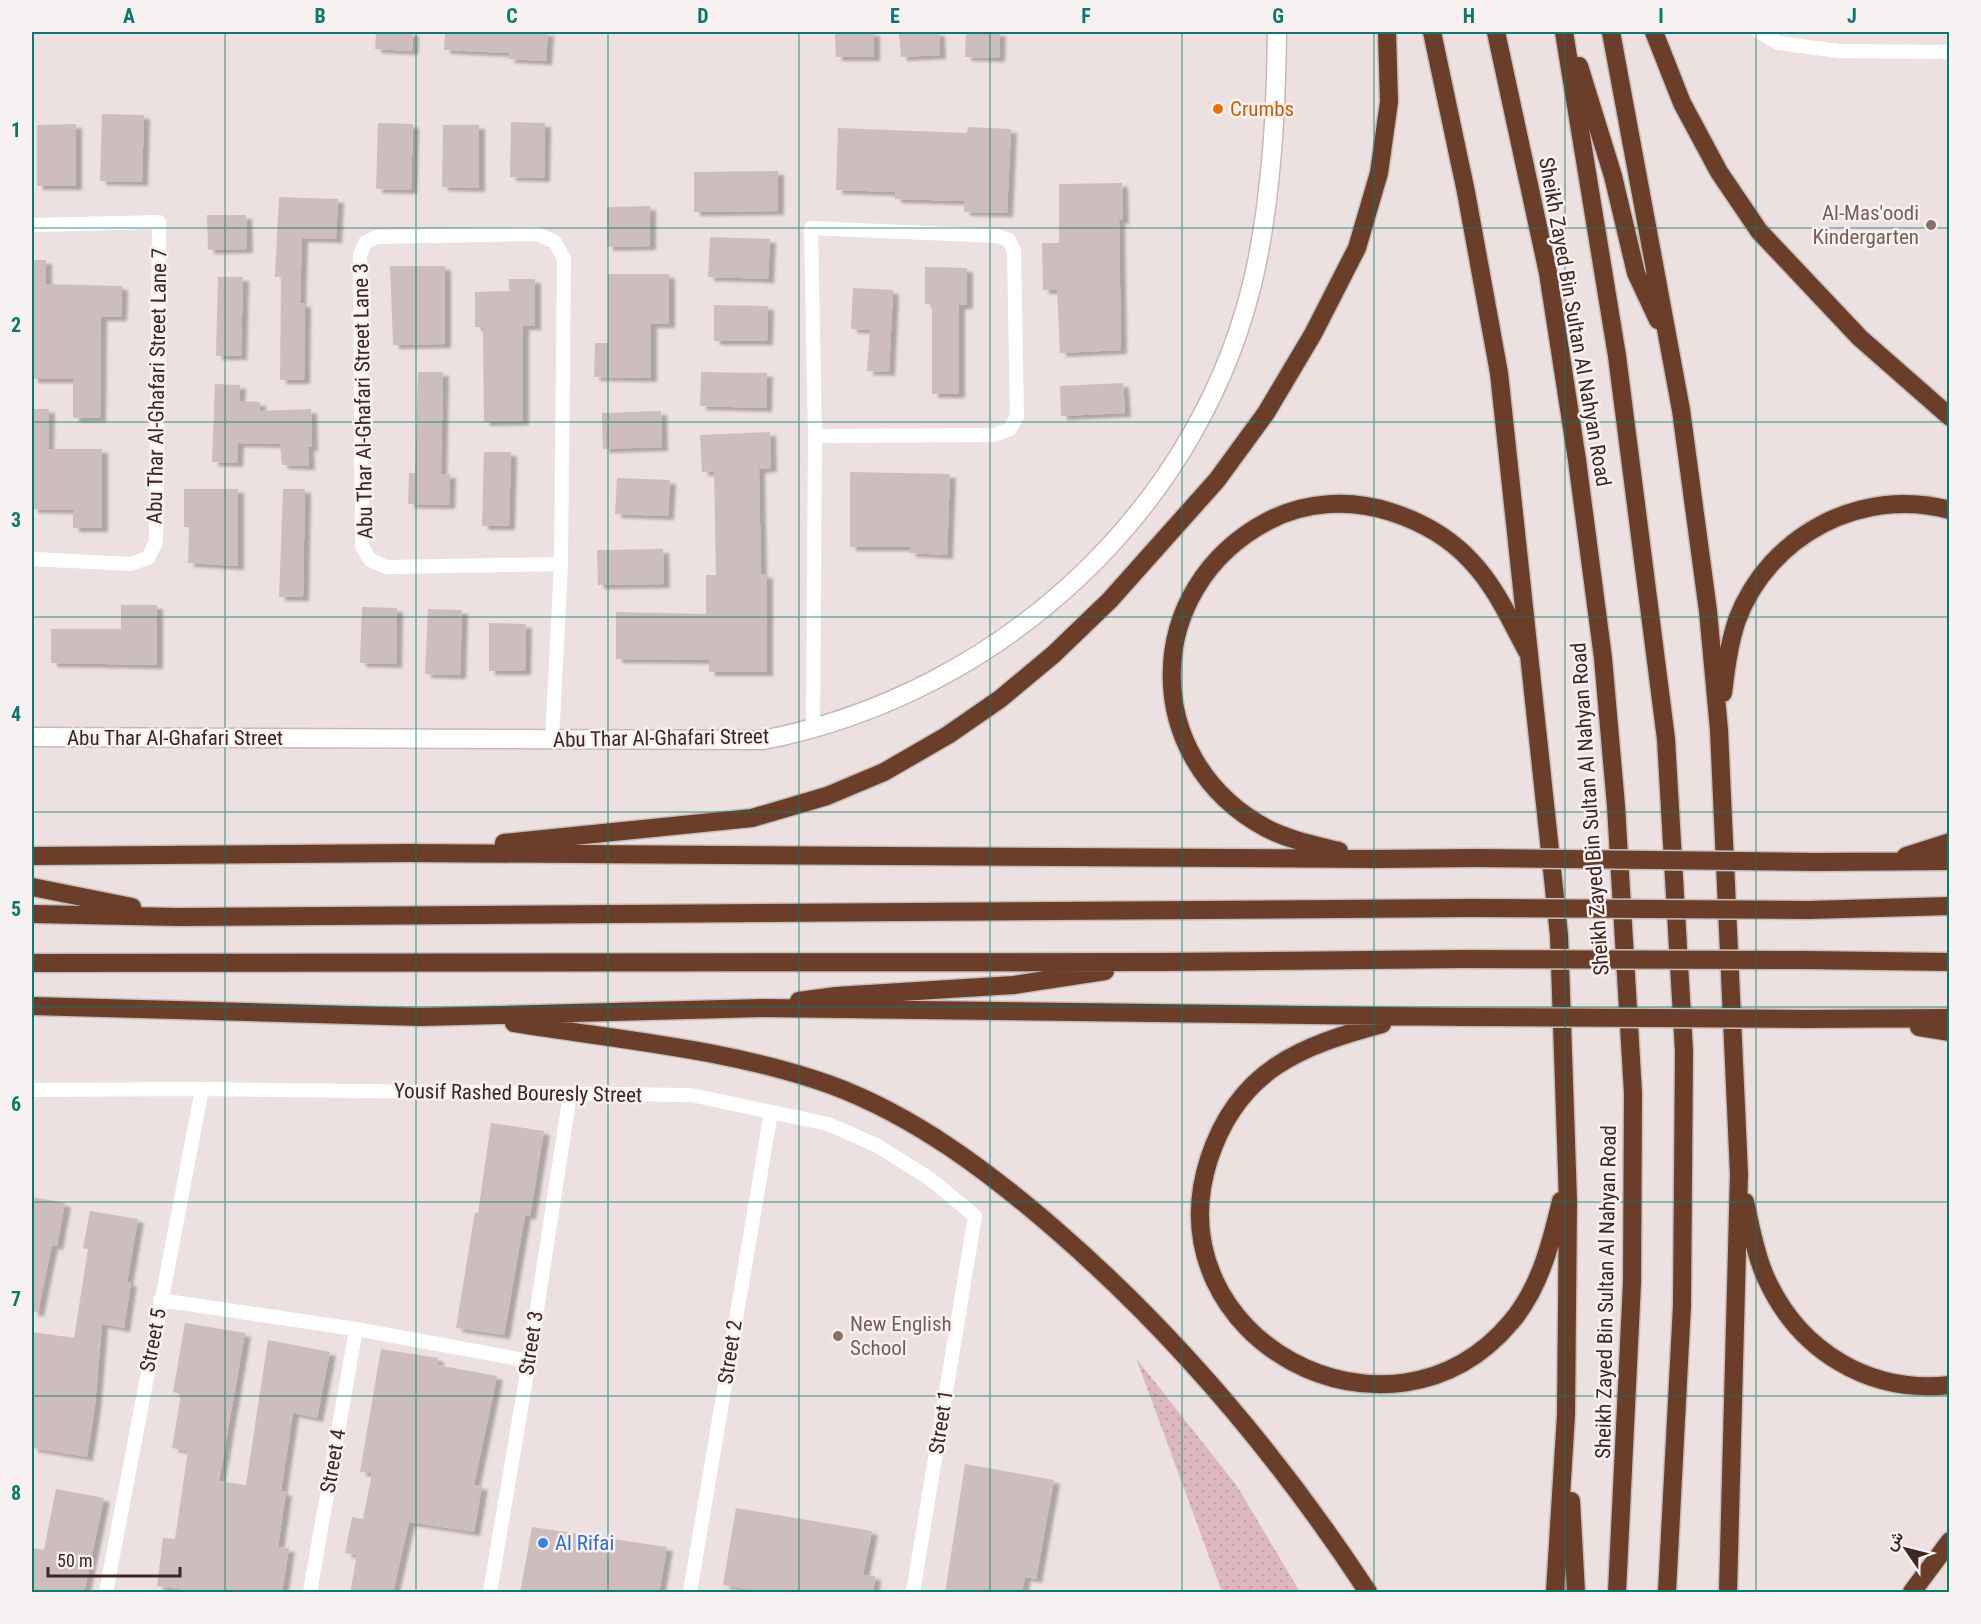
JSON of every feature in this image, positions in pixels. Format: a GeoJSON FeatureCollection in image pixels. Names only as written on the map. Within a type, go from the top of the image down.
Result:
{"type":"FeatureCollection","features":[{"type":"Feature","properties":{"kind":"highway"},"geometry":{"type":"LineString","coordinates":[[408,853],[752,818],[827,796],[884,772],[948,735],[1000,699],[1110,600],[1165,541],[1217,480],[1266,413],[1313,334],[1357,248],[1379,173],[1389,102],[1387,32]]}},
{"type":"Feature","properties":{"kind":"highway"},"geometry":{"type":"LineString","coordinates":[[1432,32],[1466,192],[1499,373],[1532,660],[1559,935],[1568,1173],[1566,1415],[1555,1593]]}},
{"type":"Feature","properties":{"kind":"highway","name":"Sheikh Zayed Bin Sultan Al Nahyan Road"},"geometry":{"type":"LineString","coordinates":[[1496,32],[1548,273],[1577,460],[1603,658],[1616,806],[1633,1093],[1632,1283],[1617,1593]]}},
{"type":"Feature","properties":{"kind":"highway"},"geometry":{"type":"LineString","coordinates":[[1566,32],[1613,176],[1636,273],[1670,347]]}},
{"type":"Feature","properties":{"kind":"highway","name":"Sheikh Zayed Bin Sultan Al Nahyan Road"},"geometry":{"type":"LineString","coordinates":[[1566,32],[1617,356],[1646,566],[1666,739],[1684,1051],[1682,1305],[1667,1593]]}},
{"type":"Feature","properties":{"kind":"highway"},"geometry":{"type":"LineString","coordinates":[[1611,32],[1681,410],[1708,611],[1719,730],[1739,1174],[1728,1593]]}},
{"type":"Feature","properties":{"kind":"highway"},"geometry":{"type":"LineString","coordinates":[[1654,32],[1682,103],[1719,172],[1759,231],[1860,338],[1950,417]]}},
{"type":"Feature","properties":{"kind":"highway"},"geometry":{"type":"LineString","coordinates":[[1376,859],[1303,842],[1267,828],[1223,797],[1195,761],[1176,714],[1171,669],[1175,640],[1183,613],[1209,568],[1243,536],[1286,513],[1327,504],[1357,504],[1384,509],[1408,517],[1436,531],[1471,561],[1497,596],[1532,660]]}},
{"type":"Feature","properties":{"kind":"highway"},"geometry":{"type":"LineString","coordinates":[[1719,730],[1728,659],[1738,619],[1752,590],[1779,554],[1809,530],[1861,508],[1885,504],[1917,504],[1950,510]]}},
{"type":"Feature","properties":{"kind":"highway"},"geometry":{"type":"LineString","coordinates":[[1888,863],[1950,842]]}},
{"type":"Feature","properties":{"kind":"highway"},"geometry":{"type":"LineString","coordinates":[[32,856],[408,853],[1474,858],[1888,863],[1950,861]]}},
{"type":"Feature","properties":{"kind":"highway"},"geometry":{"type":"LineString","coordinates":[[32,887],[178,917]]}},
{"type":"Feature","properties":{"kind":"highway"},"geometry":{"type":"LineString","coordinates":[[32,914],[178,917],[1471,908],[1808,909],[1950,906]]}},
{"type":"Feature","properties":{"kind":"highway"},"geometry":{"type":"LineString","coordinates":[[32,963],[1163,962],[1464,959],[1950,962]]}},
{"type":"Feature","properties":{"kind":"highway"},"geometry":{"type":"LineString","coordinates":[[762,1008],[826,997],[1014,985],[1163,962]]}},
{"type":"Feature","properties":{"kind":"highway"},"geometry":{"type":"LineString","coordinates":[[36,1008],[471,1017],[762,1008],[1404,1018],[1950,1018]]}},
{"type":"Feature","properties":{"kind":"highway"},"geometry":{"type":"LineString","coordinates":[[471,1017],[698,1053],[782,1070],[870,1102],[947,1146],[1025,1203],[1073,1245],[1179,1348],[1260,1440],[1326,1529],[1368,1593]]}},
{"type":"Feature","properties":{"kind":"highway"},"geometry":{"type":"LineString","coordinates":[[1404,1018],[1332,1037],[1286,1059],[1248,1090],[1220,1132],[1203,1180],[1201,1232],[1204,1251],[1219,1288],[1232,1310],[1254,1336],[1297,1366],[1350,1383],[1381,1385],[1411,1382],[1457,1365],[1498,1335],[1528,1296],[1548,1253],[1568,1173]]}},
{"type":"Feature","properties":{"kind":"highway"},"geometry":{"type":"LineString","coordinates":[[1864,1018],[1950,1032]]}},
{"type":"Feature","properties":{"kind":"highway"},"geometry":{"type":"LineString","coordinates":[[1739,1174],[1765,1276],[1783,1308],[1802,1333],[1841,1365],[1867,1377],[1901,1385],[1950,1384]]}},
{"type":"Feature","properties":{"kind":"highway"},"geometry":{"type":"LineString","coordinates":[[1566,1415],[1576,1593]]}},
{"type":"Feature","properties":{"kind":"highway"},"geometry":{"type":"LineString","coordinates":[[1912,1593],[1950,1541]]}},
{"type":"Feature","properties":{"kind":"street","name":"Abu Thar Al-Ghafari Street"},"geometry":{"type":"LineString","coordinates":[[32,738],[763,740],[813,730],[883,706],[950,674],[1013,633],[1086,571],[1122,532],[1167,472],[1205,408],[1235,340],[1256,268],[1269,195],[1277,32]]}},
{"type":"Feature","properties":{"kind":"street"},"geometry":{"type":"LineString","coordinates":[[1759,32],[1778,43],[1839,51],[1950,52]]}},
{"type":"Feature","properties":{"kind":"street","name":"Abu Thar Al-Ghafari Street Lane 7"},"geometry":{"type":"LineString","coordinates":[[32,225],[159,222],[156,542],[148,558],[131,564],[32,559]]}},
{"type":"Feature","properties":{"kind":"street"},"geometry":{"type":"LineString","coordinates":[[813,730],[815,436],[811,228],[997,236],[1009,240],[1014,251],[1017,416],[1010,429],[994,435],[815,436]]}},
{"type":"Feature","properties":{"kind":"street","name":"Abu Thar Al-Ghafari Street Lane 3"},"geometry":{"type":"LineString","coordinates":[[552,739],[561,564],[564,259],[555,242],[537,234],[375,237],[365,243],[360,255],[362,546],[370,560],[386,567],[561,564]]}},
{"type":"Feature","properties":{"kind":"street","name":"Yousif Rashed Bouresly Street"},"geometry":{"type":"LineString","coordinates":[[32,1090],[202,1089],[692,1095],[828,1124],[876,1145],[929,1178],[975,1216]]}},
{"type":"Feature","properties":{"kind":"street","name":"Street 5"},"geometry":{"type":"LineString","coordinates":[[106,1593],[202,1089]]}},
{"type":"Feature","properties":{"kind":"street","name":"Street 3"},"geometry":{"type":"LineString","coordinates":[[490,1593],[570,1094]]}},
{"type":"Feature","properties":{"kind":"street","name":"Street 2"},"geometry":{"type":"LineString","coordinates":[[690,1593],[771,1112]]}},
{"type":"Feature","properties":{"kind":"street","name":"Street 1"},"geometry":{"type":"LineString","coordinates":[[913,1593],[975,1216]]}},
{"type":"Feature","properties":{"kind":"street"},"geometry":{"type":"LineString","coordinates":[[160,1300],[356,1329],[529,1361]]}},
{"type":"Feature","properties":{"kind":"street","name":"Street 4"},"geometry":{"type":"LineString","coordinates":[[310,1593],[356,1329]]}},
{"type":"Feature","properties":{"kind":"shaded area"},"geometry":{"type":"Polygon","coordinates":[[[1136,1358],[1237,1486],[1300,1592],[1222,1592],[1136,1358]]]}},
{"type":"Feature","properties":{"kind":"building"},"geometry":{"type":"Polygon","coordinates":[[[376,32],[413,32],[412,51],[375,49],[376,32]]]}},
{"type":"Feature","properties":{"kind":"building"},"geometry":{"type":"Polygon","coordinates":[[[445,32],[548,32],[546,61],[509,59],[509,53],[444,50],[445,32]]]}},
{"type":"Feature","properties":{"kind":"building"},"geometry":{"type":"Polygon","coordinates":[[[835,32],[874,32],[874,57],[836,57],[835,32]]]}},
{"type":"Feature","properties":{"kind":"building"},"geometry":{"type":"Polygon","coordinates":[[[899,32],[939,32],[940,55],[901,57],[899,32]]]}},
{"type":"Feature","properties":{"kind":"building"},"geometry":{"type":"Polygon","coordinates":[[[966,32],[1000,32],[999,58],[965,57],[966,32]]]}},
{"type":"Feature","properties":{"kind":"building"},"geometry":{"type":"Polygon","coordinates":[[[102,114],[144,115],[142,182],[100,181],[102,114]]]}},
{"type":"Feature","properties":{"kind":"building"},"geometry":{"type":"Polygon","coordinates":[[[511,122],[545,123],[544,178],[510,177],[511,122]]]}},
{"type":"Feature","properties":{"kind":"building"},"geometry":{"type":"Polygon","coordinates":[[[378,123],[413,124],[411,190],[376,189],[378,123]]]}},
{"type":"Feature","properties":{"kind":"building"},"geometry":{"type":"Polygon","coordinates":[[[76,124],[76,186],[37,186],[37,125],[76,124]]]}},
{"type":"Feature","properties":{"kind":"building"},"geometry":{"type":"Polygon","coordinates":[[[443,125],[479,125],[479,188],[442,187],[443,125]]]}},
{"type":"Feature","properties":{"kind":"building"},"geometry":{"type":"Polygon","coordinates":[[[968,127],[1011,129],[1007,213],[964,212],[964,201],[895,199],[895,192],[836,190],[838,128],[967,133],[968,127]]]}},
{"type":"Feature","properties":{"kind":"building"},"geometry":{"type":"Polygon","coordinates":[[[778,171],[778,211],[694,212],[694,172],[778,171]]]}},
{"type":"Feature","properties":{"kind":"building"},"geometry":{"type":"Polygon","coordinates":[[[1122,183],[1123,220],[1119,220],[1121,350],[1060,353],[1057,290],[1043,290],[1042,243],[1059,243],[1059,184],[1122,183]]]}},
{"type":"Feature","properties":{"kind":"building"},"geometry":{"type":"Polygon","coordinates":[[[279,197],[338,199],[336,239],[302,238],[300,303],[305,303],[304,380],[280,380],[281,277],[275,277],[279,197]]]}},
{"type":"Feature","properties":{"kind":"building"},"geometry":{"type":"Polygon","coordinates":[[[650,206],[650,246],[607,247],[607,207],[650,206]]]}},
{"type":"Feature","properties":{"kind":"building"},"geometry":{"type":"Polygon","coordinates":[[[207,215],[246,215],[247,249],[208,250],[207,215]]]}},
{"type":"Feature","properties":{"kind":"building"},"geometry":{"type":"Polygon","coordinates":[[[710,237],[770,239],[768,279],[708,277],[710,237]]]}},
{"type":"Feature","properties":{"kind":"building"},"geometry":{"type":"Polygon","coordinates":[[[32,260],[46,260],[46,284],[122,286],[121,317],[101,317],[100,418],[73,418],[73,379],[32,379],[32,260]]]}},
{"type":"Feature","properties":{"kind":"building"},"geometry":{"type":"Polygon","coordinates":[[[390,266],[445,266],[445,344],[393,345],[390,266]]]}},
{"type":"Feature","properties":{"kind":"building"},"geometry":{"type":"Polygon","coordinates":[[[925,267],[967,268],[967,305],[959,305],[959,394],[932,394],[932,304],[925,304],[925,267]]]}},
{"type":"Feature","properties":{"kind":"building"},"geometry":{"type":"Polygon","coordinates":[[[608,274],[669,274],[669,324],[651,324],[651,378],[594,377],[595,343],[608,343],[608,274]]]}},
{"type":"Feature","properties":{"kind":"building"},"geometry":{"type":"Polygon","coordinates":[[[218,277],[243,277],[241,356],[216,356],[218,277]]]}},
{"type":"Feature","properties":{"kind":"building"},"geometry":{"type":"Polygon","coordinates":[[[509,279],[535,279],[535,326],[523,326],[523,421],[484,422],[483,327],[475,327],[475,292],[509,291],[509,279]]]}},
{"type":"Feature","properties":{"kind":"building"},"geometry":{"type":"Polygon","coordinates":[[[853,288],[893,290],[889,372],[867,371],[870,330],[851,329],[853,288]]]}},
{"type":"Feature","properties":{"kind":"building"},"geometry":{"type":"Polygon","coordinates":[[[714,305],[768,306],[767,341],[714,341],[714,305]]]}},
{"type":"Feature","properties":{"kind":"building"},"geometry":{"type":"Polygon","coordinates":[[[418,372],[443,372],[441,474],[450,474],[449,505],[408,504],[409,473],[415,473],[418,372]]]}},
{"type":"Feature","properties":{"kind":"building"},"geometry":{"type":"Polygon","coordinates":[[[701,372],[767,373],[766,408],[700,406],[701,372]]]}},
{"type":"Feature","properties":{"kind":"building"},"geometry":{"type":"Polygon","coordinates":[[[1123,383],[1125,413],[1061,416],[1060,386],[1123,383]]]}},
{"type":"Feature","properties":{"kind":"building"},"geometry":{"type":"Polygon","coordinates":[[[215,384],[240,385],[239,401],[260,402],[260,411],[311,409],[312,447],[308,447],[309,466],[282,465],[280,444],[238,443],[237,463],[212,462],[215,384]]]}},
{"type":"Feature","properties":{"kind":"building"},"geometry":{"type":"Polygon","coordinates":[[[32,409],[49,409],[48,449],[102,449],[102,528],[73,528],[73,510],[32,509],[32,409]]]}},
{"type":"Feature","properties":{"kind":"building"},"geometry":{"type":"Polygon","coordinates":[[[661,411],[662,447],[603,449],[602,413],[661,411]]]}},
{"type":"Feature","properties":{"kind":"building"},"geometry":{"type":"Polygon","coordinates":[[[770,432],[771,468],[759,469],[761,574],[767,574],[767,672],[709,672],[709,660],[616,659],[616,612],[706,614],[706,575],[716,575],[714,471],[702,472],[700,435],[770,432]]]}},
{"type":"Feature","properties":{"kind":"building"},"geometry":{"type":"Polygon","coordinates":[[[484,452],[511,452],[509,526],[482,526],[484,452]]]}},
{"type":"Feature","properties":{"kind":"building"},"geometry":{"type":"Polygon","coordinates":[[[850,472],[950,474],[947,555],[910,553],[910,547],[850,547],[850,472]]]}},
{"type":"Feature","properties":{"kind":"building"},"geometry":{"type":"Polygon","coordinates":[[[617,478],[670,480],[668,516],[615,514],[617,478]]]}},
{"type":"Feature","properties":{"kind":"building"},"geometry":{"type":"Polygon","coordinates":[[[184,489],[238,489],[238,566],[188,563],[189,527],[184,527],[184,489]]]}},
{"type":"Feature","properties":{"kind":"building"},"geometry":{"type":"Polygon","coordinates":[[[283,489],[305,489],[303,597],[279,597],[283,489]]]}},
{"type":"Feature","properties":{"kind":"building"},"geometry":{"type":"Polygon","coordinates":[[[663,549],[664,584],[598,585],[597,550],[663,549]]]}},
{"type":"Feature","properties":{"kind":"building"},"geometry":{"type":"Polygon","coordinates":[[[121,605],[157,605],[157,665],[51,663],[51,629],[121,629],[121,605]]]}},
{"type":"Feature","properties":{"kind":"building"},"geometry":{"type":"Polygon","coordinates":[[[362,607],[397,608],[396,664],[360,663],[362,607]]]}},
{"type":"Feature","properties":{"kind":"building"},"geometry":{"type":"Polygon","coordinates":[[[428,609],[462,610],[460,675],[425,674],[428,609]]]}},
{"type":"Feature","properties":{"kind":"building"},"geometry":{"type":"Polygon","coordinates":[[[489,623],[526,624],[525,671],[489,671],[489,623]]]}},
{"type":"Feature","properties":{"kind":"building"},"geometry":{"type":"Polygon","coordinates":[[[491,1123],[544,1131],[530,1216],[525,1215],[504,1335],[456,1328],[475,1212],[478,1213],[491,1123]]]}},
{"type":"Feature","properties":{"kind":"building"},"geometry":{"type":"Polygon","coordinates":[[[32,1197],[65,1203],[57,1246],[52,1245],[38,1312],[32,1312],[32,1197]]]}},
{"type":"Feature","properties":{"kind":"building"},"geometry":{"type":"Polygon","coordinates":[[[90,1211],[138,1219],[127,1282],[131,1282],[124,1328],[102,1324],[95,1406],[87,1457],[32,1448],[32,1332],[74,1338],[88,1249],[83,1248],[90,1211]]]}},
{"type":"Feature","properties":{"kind":"building"},"geometry":{"type":"Polygon","coordinates":[[[185,1323],[245,1333],[219,1481],[246,1485],[268,1340],[330,1352],[317,1418],[293,1413],[281,1491],[286,1492],[278,1547],[289,1548],[282,1593],[206,1593],[157,1586],[163,1538],[175,1539],[188,1451],[172,1448],[181,1394],[173,1392],[185,1323]]]}},
{"type":"Feature","properties":{"kind":"building"},"geometry":{"type":"Polygon","coordinates":[[[381,1349],[438,1358],[437,1365],[497,1376],[474,1485],[482,1486],[474,1532],[409,1522],[393,1593],[350,1593],[357,1555],[345,1553],[352,1517],[363,1519],[372,1473],[360,1472],[381,1349]]]}},
{"type":"Feature","properties":{"kind":"building"},"geometry":{"type":"Polygon","coordinates":[[[965,1464],[1054,1480],[1036,1579],[1025,1577],[1022,1593],[945,1593],[965,1464]]]}},
{"type":"Feature","properties":{"kind":"building"},"geometry":{"type":"Polygon","coordinates":[[[56,1489],[104,1498],[84,1593],[32,1593],[32,1548],[44,1550],[56,1489]]]}},
{"type":"Feature","properties":{"kind":"building"},"geometry":{"type":"Polygon","coordinates":[[[736,1508],[872,1531],[863,1575],[875,1576],[873,1593],[769,1593],[723,1585],[736,1508]]]}},
{"type":"Feature","properties":{"kind":"building"},"geometry":{"type":"Polygon","coordinates":[[[532,1527],[667,1547],[659,1593],[520,1593],[532,1527]]]}},
{"type":"Feature","properties":{"kind":"place","name":"Crumbs"},"geometry":{"type":"Point","coordinates":[1218,109]}},
{"type":"Feature","properties":{"kind":"place","name":"Al-Mas'oodi Kindergarten"},"geometry":{"type":"Point","coordinates":[1931,225]}},
{"type":"Feature","properties":{"kind":"place","name":"New English School"},"geometry":{"type":"Point","coordinates":[838,1336]}},
{"type":"Feature","properties":{"kind":"place","name":"Al Rifai"},"geometry":{"type":"Point","coordinates":[543,1543]}}]}
